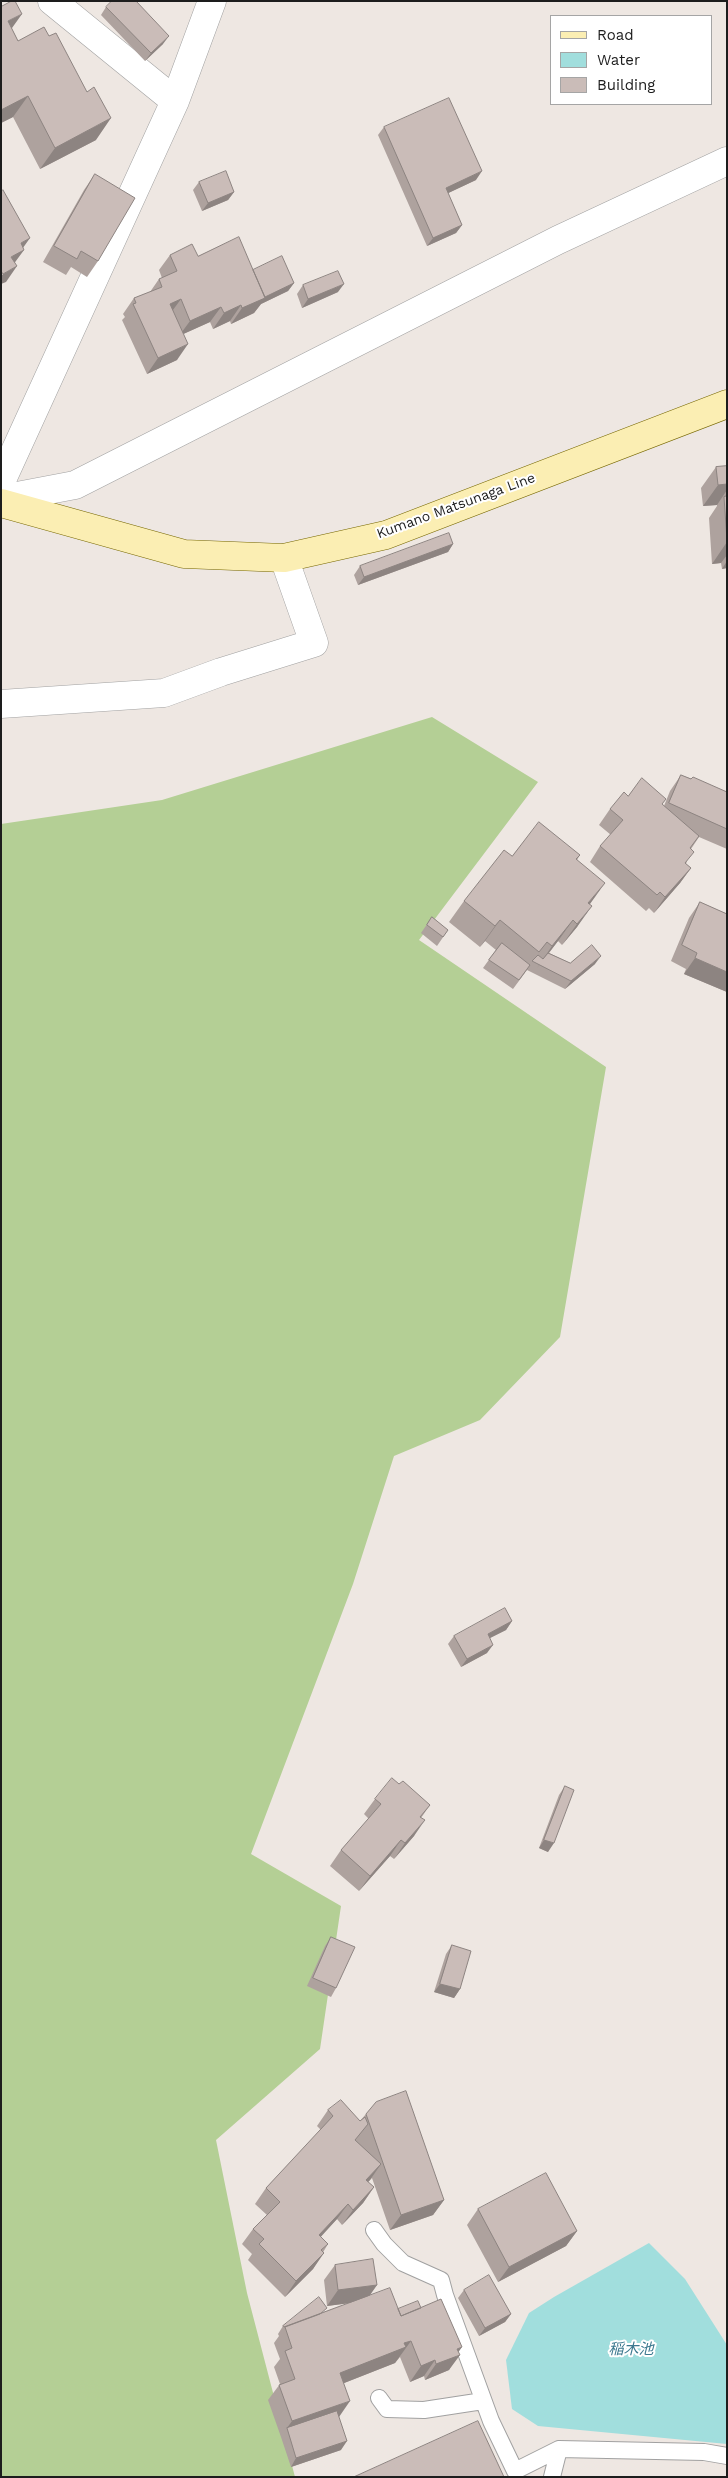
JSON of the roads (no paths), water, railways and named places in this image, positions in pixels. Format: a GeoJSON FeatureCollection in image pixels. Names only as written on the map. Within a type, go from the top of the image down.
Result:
{"type":"FeatureCollection","features":[{"type":"Feature","properties":{"kind":"main road","name":"Kumano Matsunaga Line"},"geometry":{"type":"LineString","coordinates":[[1,504],[184,554],[284,558],[386,534],[727,404]]}},
{"type":"Feature","properties":{"kind":"street"},"geometry":{"type":"LineString","coordinates":[[52,1],[174,101]]}},
{"type":"Feature","properties":{"kind":"street"},"geometry":{"type":"LineString","coordinates":[[1,482],[174,101],[212,1]]}},
{"type":"Feature","properties":{"kind":"street"},"geometry":{"type":"LineString","coordinates":[[1,499],[75,485],[558,240],[727,161]]}},
{"type":"Feature","properties":{"kind":"street"},"geometry":{"type":"LineString","coordinates":[[1,704],[164,693],[221,672],[314,644],[284,558]]}},
{"type":"Feature","properties":{"kind":"lane"},"geometry":{"type":"LineString","coordinates":[[374,2230],[384,2244],[404,2263],[442,2280],[445,2295],[483,2401],[515,2471],[559,2449],[704,2452],[727,2456]]}},
{"type":"Feature","properties":{"kind":"lane"},"geometry":{"type":"LineString","coordinates":[[379,2398],[387,2409],[424,2410],[483,2401]]}},
{"type":"Feature","properties":{"kind":"lane"},"geometry":{"type":"LineString","coordinates":[[552,2477],[559,2449]]}},
{"type":"Feature","properties":{"kind":"water","name":"稲木池"},"geometry":{"type":"Polygon","coordinates":[[[649,2243],[685,2279],[727,2345],[727,2444],[538,2426],[512,2409],[506,2360],[529,2313],[649,2243]]]}}]}
